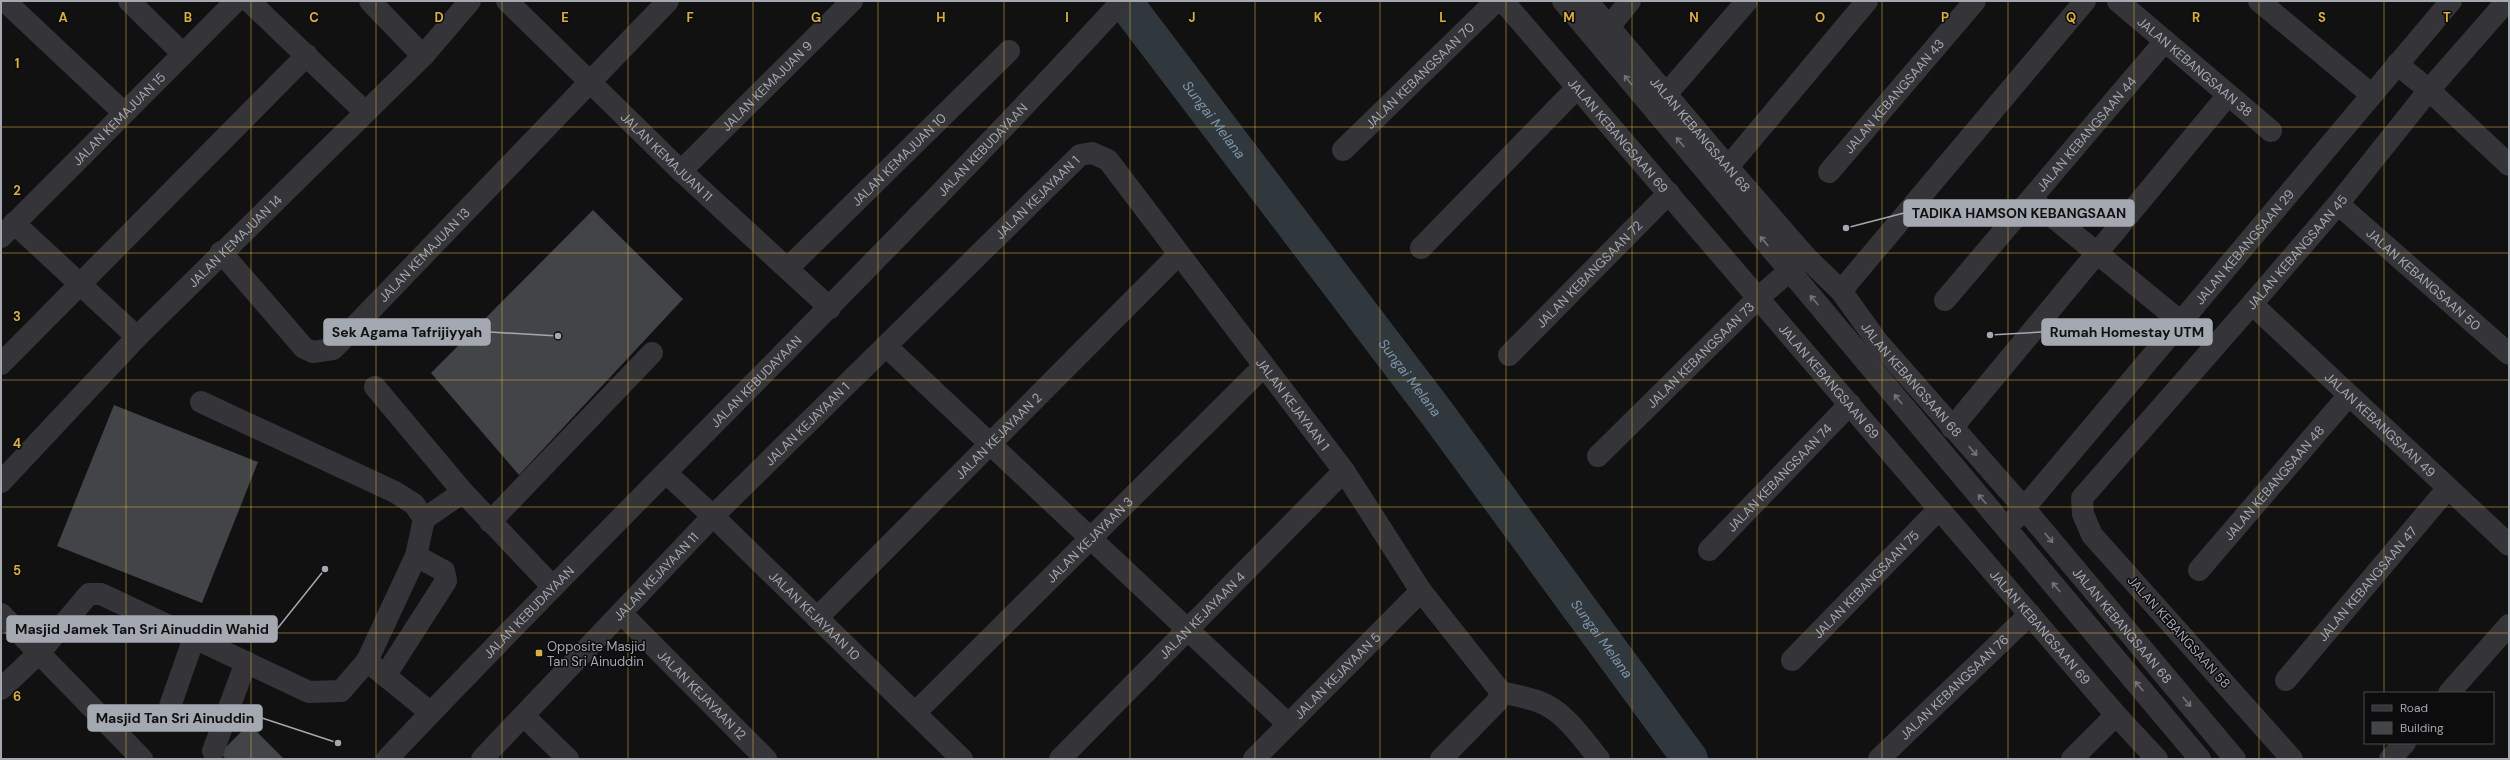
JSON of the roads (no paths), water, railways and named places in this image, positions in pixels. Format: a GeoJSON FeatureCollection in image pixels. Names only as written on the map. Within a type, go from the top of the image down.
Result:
{"type":"FeatureCollection","features":[{"type":"Feature","properties":{"kind":"street"},"geometry":{"type":"LineString","coordinates":[[5,1],[124,113]]}},
{"type":"Feature","properties":{"kind":"street"},"geometry":{"type":"LineString","coordinates":[[129,1],[183,54]]}},
{"type":"Feature","properties":{"kind":"street","name":"JALAN KEMAJUAN 15"},"geometry":{"type":"LineString","coordinates":[[8,230],[236,1]]}},
{"type":"Feature","properties":{"kind":"street"},"geometry":{"type":"LineString","coordinates":[[249,1],[364,111]]}},
{"type":"Feature","properties":{"kind":"street"},"geometry":{"type":"LineString","coordinates":[[370,1],[423,56]]}},
{"type":"Feature","properties":{"kind":"street","name":"JALAN KEMAJUAN 14"},"geometry":{"type":"LineString","coordinates":[[1,482],[137,337],[221,252],[364,111],[423,56],[470,1]]}},
{"type":"Feature","properties":{"kind":"street","name":"JALAN KEMAJUAN 11"},"geometry":{"type":"LineString","coordinates":[[507,1],[681,171],[830,308]]}},
{"type":"Feature","properties":{"kind":"street","name":"JALAN KEMAJUAN 13"},"geometry":{"type":"LineString","coordinates":[[221,252],[304,348],[313,352],[333,349],[460,219],[590,81],[668,1]]}},
{"type":"Feature","properties":{"kind":"street","name":"JALAN KEMAJUAN 9"},"geometry":{"type":"LineString","coordinates":[[681,171],[852,1]]}},
{"type":"Feature","properties":{"kind":"street","name":"JALAN KEBUDAYAAN"},"geometry":{"type":"LineString","coordinates":[[387,759],[553,587],[830,308],[1122,1]]}},
{"type":"Feature","properties":{"kind":"street","name":"JALAN KEBANGSAAN 70"},"geometry":{"type":"LineString","coordinates":[[1343,150],[1496,1]]}},
{"type":"Feature","properties":{"kind":"street","name":"JALAN KEBANGSAAN 69"},"geometry":{"type":"LineString","coordinates":[[1503,1],[2116,715],[2157,759]]}},
{"type":"Feature","properties":{"kind":"street","name":"JALAN KEBANGSAAN 68"},"geometry":{"type":"LineString","coordinates":[[1563,1],[1660,103],[1728,167],[1806,257],[1841,292],[1877,341],[2024,508],[2235,759]]}},
{"type":"Feature","properties":{"kind":"street","name":"JALAN KEBANGSAAN 68"},"geometry":{"type":"LineString","coordinates":[[1587,1],[1608,28],[1660,103],[1790,270],[2200,759]]}},
{"type":"Feature","properties":{"kind":"street"},"geometry":{"type":"LineString","coordinates":[[1608,28],[1630,1]]}},
{"type":"Feature","properties":{"kind":"street"},"geometry":{"type":"LineString","coordinates":[[1660,103],[1747,1]]}},
{"type":"Feature","properties":{"kind":"street"},"geometry":{"type":"LineString","coordinates":[[1728,167],[1867,1]]}},
{"type":"Feature","properties":{"kind":"street","name":"JALAN KEBANGSAAN 43"},"geometry":{"type":"LineString","coordinates":[[1829,172],[1975,1]]}},
{"type":"Feature","properties":{"kind":"street"},"geometry":{"type":"LineString","coordinates":[[1841,292],[2085,1]]}},
{"type":"Feature","properties":{"kind":"street","name":"JALAN KEBANGSAAN 38"},"geometry":{"type":"LineString","coordinates":[[2118,1],[2271,131]]}},
{"type":"Feature","properties":{"kind":"street"},"geometry":{"type":"LineString","coordinates":[[2259,1],[2372,95]]}},
{"type":"Feature","properties":{"kind":"street","name":"JALAN KEBANGSAAN 29"},"geometry":{"type":"LineString","coordinates":[[2007,529],[2451,1]]}},
{"type":"Feature","properties":{"kind":"street","name":"JALAN KEBANGSAAN 45"},"geometry":{"type":"LineString","coordinates":[[2082,498],[2338,204],[2429,90],[2507,1]]}},
{"type":"Feature","properties":{"kind":"street","name":"JALAN KEBANGSAAN 44"},"geometry":{"type":"LineString","coordinates":[[1945,300],[2165,41]]}},
{"type":"Feature","properties":{"kind":"street","name":"JALAN KEMAJUAN 10"},"geometry":{"type":"LineString","coordinates":[[788,268],[1008,51]]}},
{"type":"Feature","properties":{"kind":"street"},"geometry":{"type":"LineString","coordinates":[[1,364],[307,55]]}},
{"type":"Feature","properties":{"kind":"street"},"geometry":{"type":"LineString","coordinates":[[2397,64],[2429,90],[2509,164]]}},
{"type":"Feature","properties":{"kind":"street"},"geometry":{"type":"LineString","coordinates":[[1421,248],[1577,88]]}},
{"type":"Feature","properties":{"kind":"street"},"geometry":{"type":"LineString","coordinates":[[1952,428],[2098,254],[2228,95]]}},
{"type":"Feature","properties":{"kind":"street","name":"JALAN KEJAYAAN 1"},"geometry":{"type":"LineString","coordinates":[[713,516],[1080,155],[1092,153],[1108,160],[1344,471],[1421,591]]}},
{"type":"Feature","properties":{"kind":"street","name":"JALAN KEBANGSAAN 72"},"geometry":{"type":"LineString","coordinates":[[1510,355],[1669,193]]}},
{"type":"Feature","properties":{"kind":"street"},"geometry":{"type":"LineString","coordinates":[[2030,199],[2181,322]]}},
{"type":"Feature","properties":{"kind":"street","name":"JALAN KEBANGSAAN 50"},"geometry":{"type":"LineString","coordinates":[[2338,204],[2509,354]]}},
{"type":"Feature","properties":{"kind":"street"},"geometry":{"type":"LineString","coordinates":[[8,230],[79,286],[137,337]]}},
{"type":"Feature","properties":{"kind":"street","name":"JALAN KEJAYAAN 2"},"geometry":{"type":"LineString","coordinates":[[817,618],[1179,254]]}},
{"type":"Feature","properties":{"kind":"street","name":"JALAN KEBANGSAAN 73"},"geometry":{"type":"LineString","coordinates":[[1598,456],[1758,298],[1806,257]]}},
{"type":"Feature","properties":{"kind":"street","name":"JALAN KEBANGSAAN 49"},"geometry":{"type":"LineString","coordinates":[[2252,304],[2509,545]]}},
{"type":"Feature","properties":{"kind":"street"},"geometry":{"type":"LineString","coordinates":[[886,346],[1288,724]]}},
{"type":"Feature","properties":{"kind":"street"},"geometry":{"type":"LineString","coordinates":[[490,522],[652,353]]}},
{"type":"Feature","properties":{"kind":"street","name":"JALAN KEJAYAAN 3"},"geometry":{"type":"LineString","coordinates":[[914,713],[1264,366]]}},
{"type":"Feature","properties":{"kind":"street"},"geometry":{"type":"LineString","coordinates":[[375,386],[463,492],[553,587]]}},
{"type":"Feature","properties":{"kind":"street","name":"JALAN KEBANGSAAN 48"},"geometry":{"type":"LineString","coordinates":[[2199,570],[2349,395]]}},
{"type":"Feature","properties":{"kind":"street"},"geometry":{"type":"LineString","coordinates":[[201,402],[395,492],[414,504],[424,519]]}},
{"type":"Feature","properties":{"kind":"street","name":"JALAN KEBANGSAAN 74"},"geometry":{"type":"LineString","coordinates":[[1710,550],[1850,404]]}},
{"type":"Feature","properties":{"kind":"street","name":"JALAN KEJAYAAN 4"},"geometry":{"type":"LineString","coordinates":[[1060,759],[1344,471]]}},
{"type":"Feature","properties":{"kind":"street","name":"JALAN KEJAYAAN 10"},"geometry":{"type":"LineString","coordinates":[[666,473],[713,516],[962,759]]}},
{"type":"Feature","properties":{"kind":"street","name":"JALAN KEBANGSAAN 47"},"geometry":{"type":"LineString","coordinates":[[2286,680],[2448,488]]}},
{"type":"Feature","properties":{"kind":"street"},"geometry":{"type":"LineString","coordinates":[[1,689],[40,652],[90,594],[100,594],[309,692],[341,691],[367,661],[416,556],[424,519],[463,492]]}},
{"type":"Feature","properties":{"kind":"street","name":"JALAN KEBANGSAAN 58"},"geometry":{"type":"LineString","coordinates":[[2082,498],[2083,514],[2092,535],[2292,759]]}},
{"type":"Feature","properties":{"kind":"street","name":"JALAN KEBANGSAAN 75"},"geometry":{"type":"LineString","coordinates":[[1792,660],[1939,509]]}},
{"type":"Feature","properties":{"kind":"street","name":"JALAN KEJAYAAN 11"},"geometry":{"type":"LineString","coordinates":[[482,759],[713,516]]}},
{"type":"Feature","properties":{"kind":"street"},"geometry":{"type":"LineString","coordinates":[[385,676],[446,581],[444,571],[416,556]]}},
{"type":"Feature","properties":{"kind":"street"},"geometry":{"type":"LineString","coordinates":[[1421,591],[1501,692],[1538,701],[1557,712],[1572,726],[1600,759]]}},
{"type":"Feature","properties":{"kind":"street","name":"JALAN KEJAYAAN 5"},"geometry":{"type":"LineString","coordinates":[[1254,759],[1421,591]]}},
{"type":"Feature","properties":{"kind":"street","name":"JALAN KEJAYAAN 12"},"geometry":{"type":"LineString","coordinates":[[621,613],[766,759]]}},
{"type":"Feature","properties":{"kind":"street"},"geometry":{"type":"LineString","coordinates":[[1,614],[40,652],[133,756]]}},
{"type":"Feature","properties":{"kind":"street","name":"JALAN KEBANGSAAN 76"},"geometry":{"type":"LineString","coordinates":[[1879,759],[2030,614]]}},
{"type":"Feature","properties":{"kind":"street"},"geometry":{"type":"LineString","coordinates":[[2450,692],[2509,625]]}},
{"type":"Feature","properties":{"kind":"street"},"geometry":{"type":"LineString","coordinates":[[170,706],[194,638]]}},
{"type":"Feature","properties":{"kind":"street"},"geometry":{"type":"LineString","coordinates":[[367,661],[431,713]]}},
{"type":"Feature","properties":{"kind":"street"},"geometry":{"type":"LineString","coordinates":[[212,751],[246,662]]}},
{"type":"Feature","properties":{"kind":"street"},"geometry":{"type":"LineString","coordinates":[[1441,759],[1498,702],[1501,692]]}},
{"type":"Feature","properties":{"kind":"street"},"geometry":{"type":"LineString","coordinates":[[2072,759],[2116,715]]}},
{"type":"Feature","properties":{"kind":"street"},"geometry":{"type":"LineString","coordinates":[[524,716],[568,759]]}},
{"type":"Feature","properties":{"kind":"street"},"geometry":{"type":"LineString","coordinates":[[2390,759],[2404,744]]}},
{"type":"Feature","properties":{"kind":"waterway","name":"Sungai Melana"},"geometry":{"type":"LineString","coordinates":[[1124,1],[1439,416],[1690,759]]}},
{"type":"Feature","properties":{"kind":"place","name":"TADIKA HAMSON KEBANGSAAN"},"geometry":{"type":"Point","coordinates":[1846,228]}},
{"type":"Feature","properties":{"kind":"place","name":"Rumah Homestay UTM"},"geometry":{"type":"Point","coordinates":[1990,335]}},
{"type":"Feature","properties":{"kind":"place","name":"Sek Agama Tafrijiyyah"},"geometry":{"type":"Point","coordinates":[558,336]}},
{"type":"Feature","properties":{"kind":"place","name":"Masjid Jamek Tan Sri Ainuddin Wahid"},"geometry":{"type":"Point","coordinates":[325,569]}},
{"type":"Feature","properties":{"kind":"place","name":"Opposite Masjid Tan Sri Ainuddin"},"geometry":{"type":"Point","coordinates":[539,653]}},
{"type":"Feature","properties":{"kind":"place","name":"Masjid Tan Sri Ainuddin"},"geometry":{"type":"Point","coordinates":[338,743]}}]}
